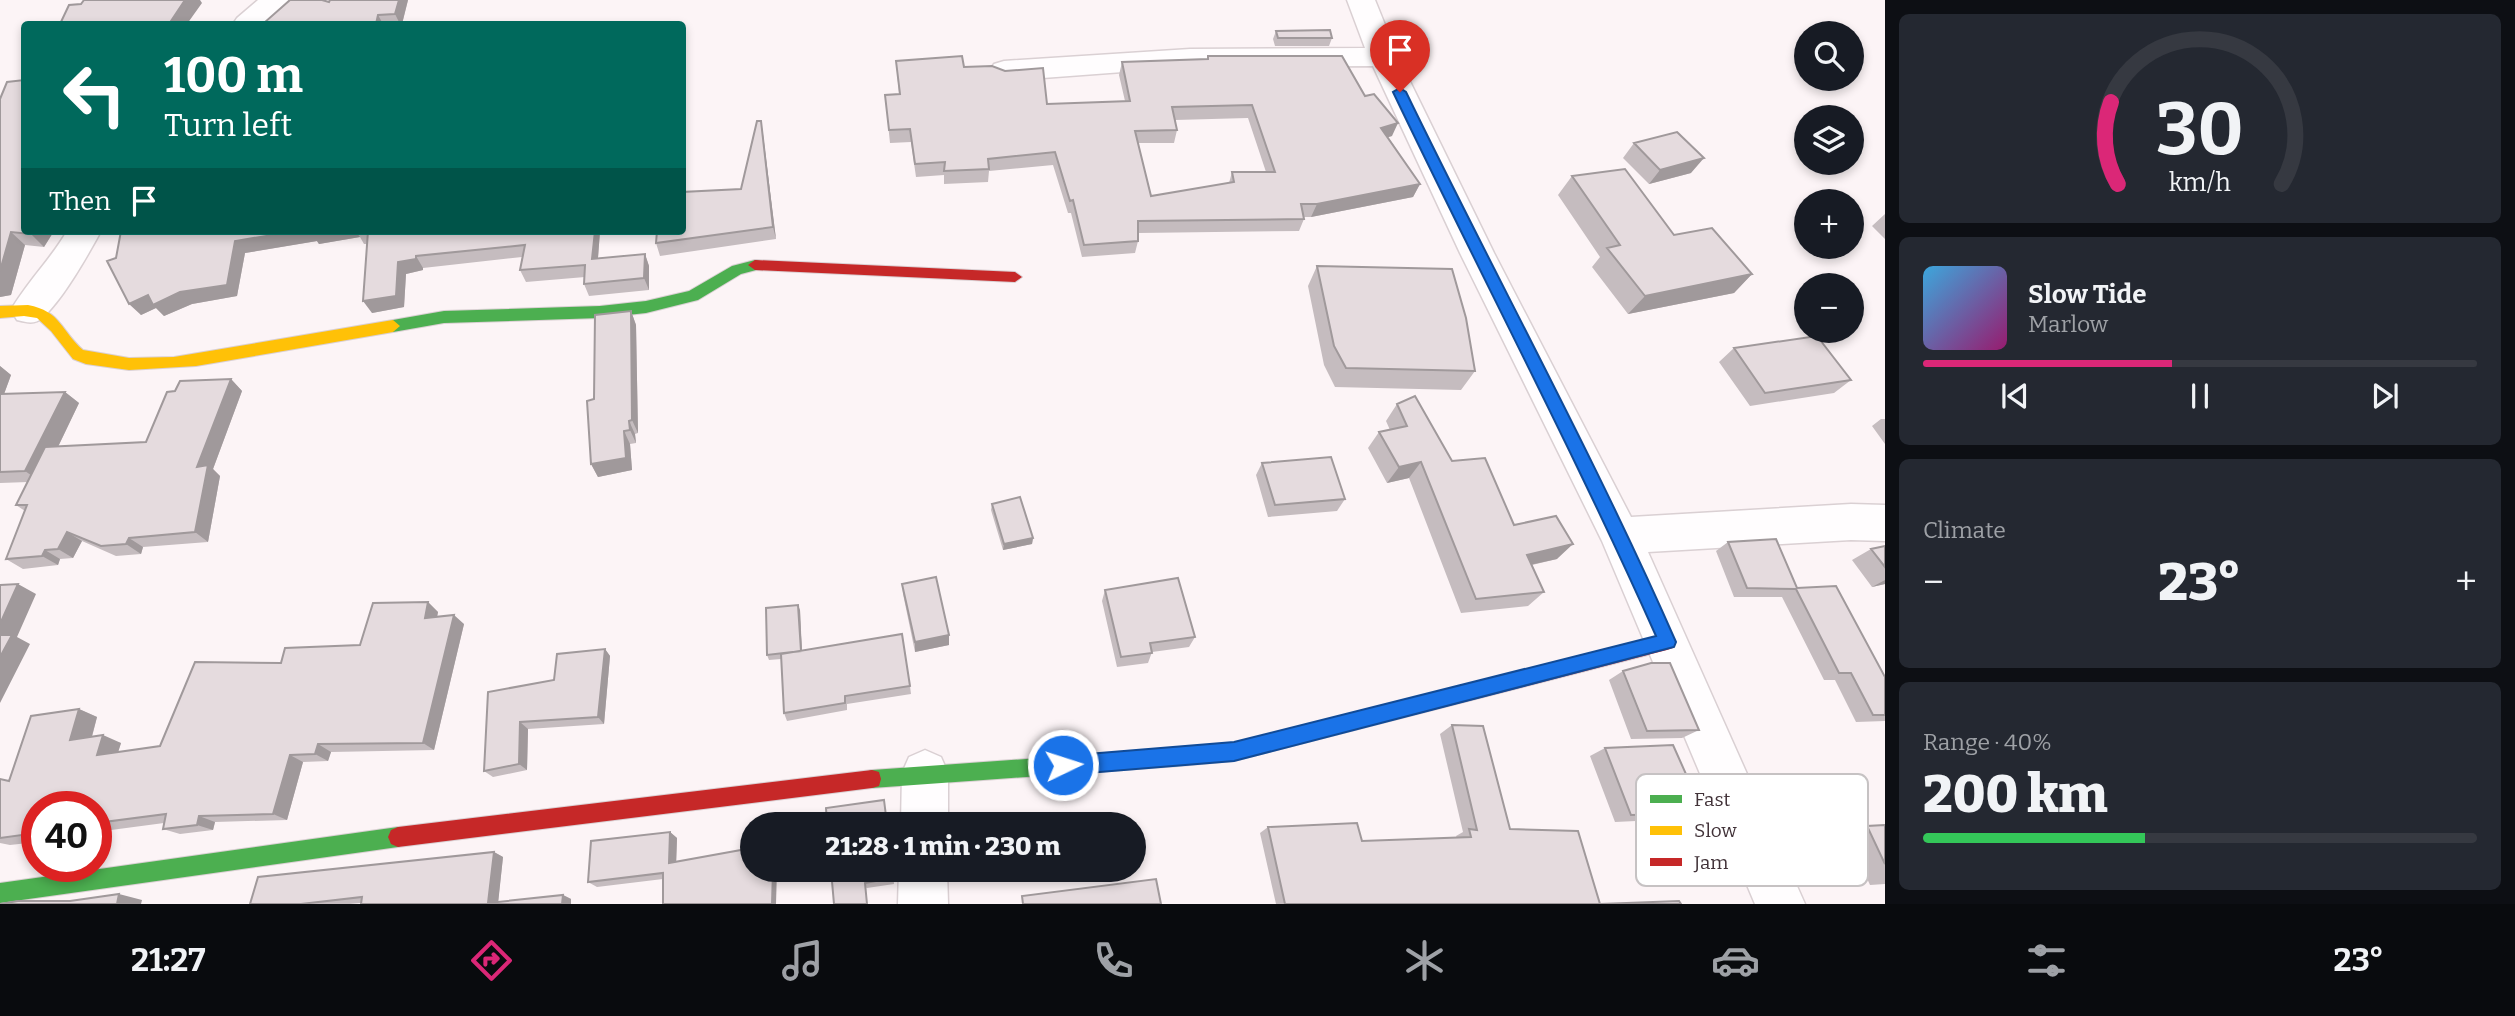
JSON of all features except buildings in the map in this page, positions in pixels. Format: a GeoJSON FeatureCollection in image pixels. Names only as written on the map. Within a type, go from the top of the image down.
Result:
{"type":"FeatureCollection","features":[{"type":"Feature","properties":{"kind":"street"},"geometry":{"type":"LineString","coordinates":[[250,21],[275,0]]}},
{"type":"Feature","properties":{"kind":"street"},"geometry":{"type":"LineString","coordinates":[[1361,0],[1383,57],[1477,253],[1620,536],[1724,774]]}},
{"type":"Feature","properties":{"kind":"street"},"geometry":{"type":"LineString","coordinates":[[1004,71],[1190,58],[1383,57]]}},
{"type":"Feature","properties":{"kind":"street"},"geometry":{"type":"LineString","coordinates":[[14,311],[69,258],[82,235]]}},
{"type":"Feature","properties":{"kind":"street"},"geometry":{"type":"LineString","coordinates":[[14,311],[46,315],[57,325],[74,352],[84,358],[134,364],[193,361],[444,317],[600,312],[646,307],[681,300],[737,270],[755,265],[1015,277]]}},
{"type":"Feature","properties":{"kind":"street"},"geometry":{"type":"LineString","coordinates":[[1620,536],[1851,522],[1885,523]]}},
{"type":"Feature","properties":{"kind":"street"},"geometry":{"type":"LineString","coordinates":[[0,893],[459,828],[925,773],[1119,762],[1234,752],[1667,642]]}},
{"type":"Feature","properties":{"kind":"street"},"geometry":{"type":"LineString","coordinates":[[924,812],[925,773]]}},
{"type":"Feature","properties":{"kind":"street"},"geometry":{"type":"LineString","coordinates":[[922,904],[923,882]]}},
{"type":"Feature","properties":{"kind":"street"},"geometry":{"type":"LineString","coordinates":[[1772,886],[1780,904]]}},
{"type":"Feature","properties":{"kind":"traffic: fast"},"geometry":{"type":"LineString","coordinates":[[393,326],[444,317],[600,312],[646,307],[693,296],[737,270],[755,265]]}},
{"type":"Feature","properties":{"kind":"traffic: fast"},"geometry":{"type":"LineString","coordinates":[[872,779],[1179,757]]}},
{"type":"Feature","properties":{"kind":"traffic: fast"},"geometry":{"type":"LineString","coordinates":[[0,893],[398,837]]}},
{"type":"Feature","properties":{"kind":"traffic: slow"},"geometry":{"type":"LineString","coordinates":[[0,312],[24,310],[42,314],[78,355],[129,364],[196,360],[393,326]]}},
{"type":"Feature","properties":{"kind":"traffic: jam"},"geometry":{"type":"LineString","coordinates":[[755,265],[1015,277]]}},
{"type":"Feature","properties":{"kind":"traffic: jam"},"geometry":{"type":"LineString","coordinates":[[1179,757],[1234,752],[1667,642]]}},
{"type":"Feature","properties":{"kind":"traffic: jam"},"geometry":{"type":"LineString","coordinates":[[398,837],[872,779]]}},
{"type":"Feature","properties":{"kind":"route"},"geometry":{"type":"LineString","coordinates":[[1063,765],[1234,752],[1667,642],[1620,536],[1477,253],[1400,92]]}}]}
